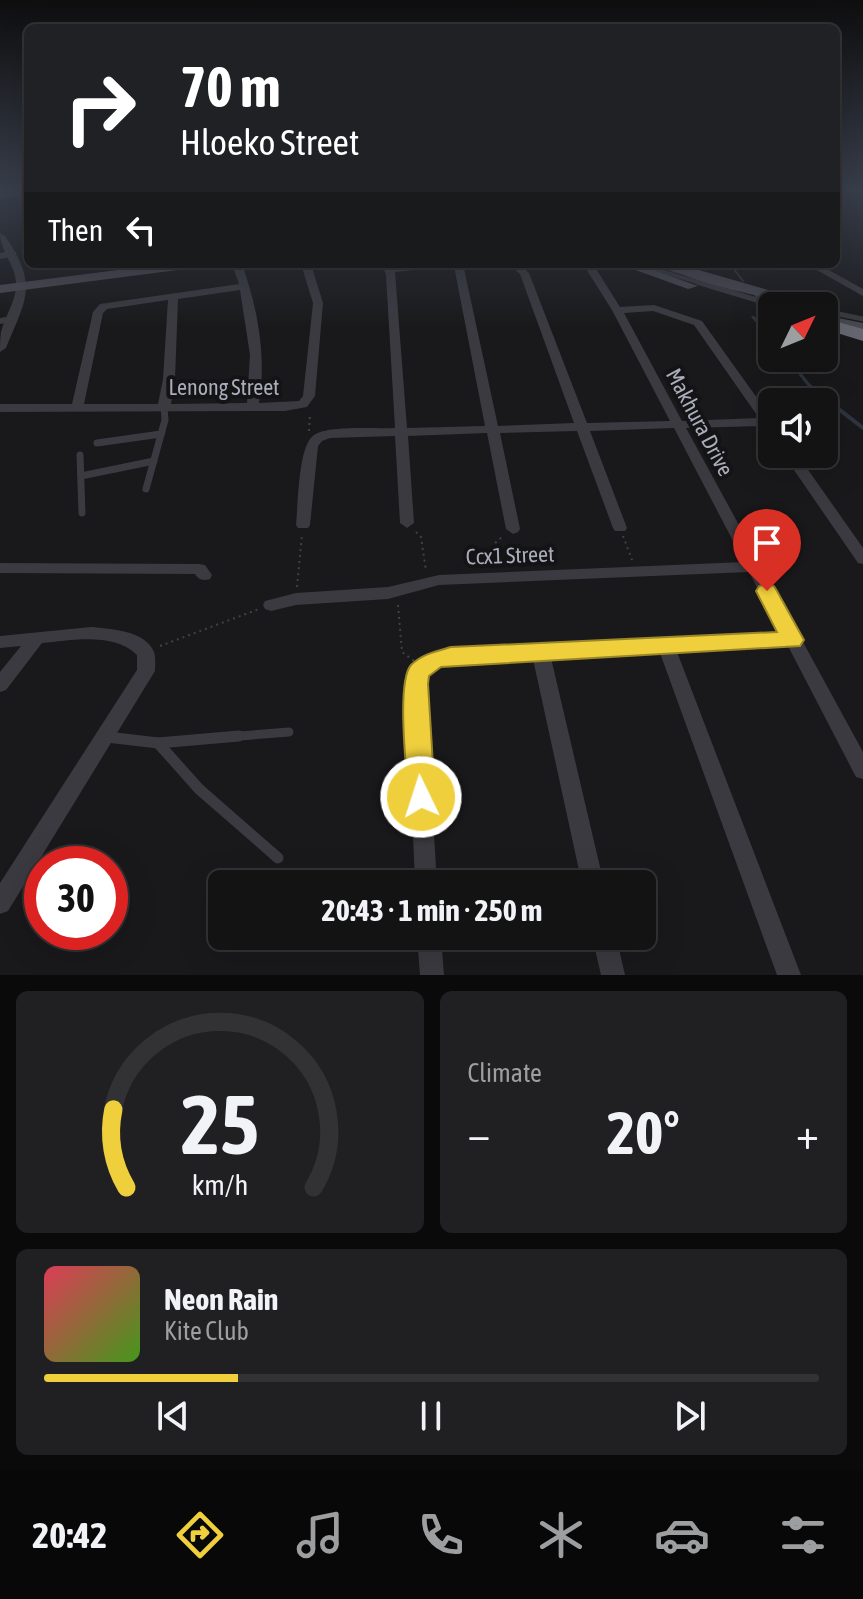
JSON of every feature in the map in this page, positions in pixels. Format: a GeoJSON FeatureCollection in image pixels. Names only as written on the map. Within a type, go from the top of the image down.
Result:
{"type":"FeatureCollection","features":[{"type":"Feature","properties":{"kind":"highway"},"geometry":{"type":"LineString","coordinates":[[838,322],[863,335]]}},
{"type":"Feature","properties":{"kind":"main road"},"geometry":{"type":"LineString","coordinates":[[0,286],[119,268]]}},
{"type":"Feature","properties":{"kind":"main road"},"geometry":{"type":"LineString","coordinates":[[24,282],[155,268]]}},
{"type":"Feature","properties":{"kind":"main road"},"geometry":{"type":"LineString","coordinates":[[639,268],[758,303]]}},
{"type":"Feature","properties":{"kind":"main road"},"geometry":{"type":"LineString","coordinates":[[679,268],[761,292]]}},
{"type":"Feature","properties":{"kind":"main road"},"geometry":{"type":"LineString","coordinates":[[838,317],[863,321]]}},
{"type":"Feature","properties":{"kind":"street"},"geometry":{"type":"LineString","coordinates":[[0,236],[13,254],[24,282],[6,320],[0,348]]}},
{"type":"Feature","properties":{"kind":"street"},"geometry":{"type":"LineString","coordinates":[[0,256],[13,254]]}},
{"type":"Feature","properties":{"kind":"street"},"geometry":{"type":"LineString","coordinates":[[239,268],[246,286],[256,372],[252,407]]}},
{"type":"Feature","properties":{"kind":"street","name":"Lenong Street"},"geometry":{"type":"LineString","coordinates":[[0,408],[303,404],[309,399],[318,303],[307,268]]}},
{"type":"Feature","properties":{"kind":"street"},"geometry":{"type":"LineString","coordinates":[[389,268],[407,523]]}},
{"type":"Feature","properties":{"kind":"street"},"geometry":{"type":"LineString","coordinates":[[456,268],[513,529]]}},
{"type":"Feature","properties":{"kind":"street"},"geometry":{"type":"LineString","coordinates":[[518,268],[524,273],[620,528]]}},
{"type":"Feature","properties":{"kind":"street","name":"Makhura Drive"},"geometry":{"type":"LineString","coordinates":[[591,268],[617,310],[863,771]]}},
{"type":"Feature","properties":{"kind":"street"},"geometry":{"type":"LineString","coordinates":[[818,268],[863,293]]}},
{"type":"Feature","properties":{"kind":"street"},"geometry":{"type":"LineString","coordinates":[[77,408],[101,309],[116,303],[246,286]]}},
{"type":"Feature","properties":{"kind":"street"},"geometry":{"type":"LineString","coordinates":[[164,407],[169,379],[173,296]]}},
{"type":"Feature","properties":{"kind":"street"},"geometry":{"type":"LineString","coordinates":[[617,310],[654,308],[698,323],[758,408]]}},
{"type":"Feature","properties":{"kind":"street"},"geometry":{"type":"LineString","coordinates":[[303,525],[311,446],[317,438],[335,434],[758,425]]}},
{"type":"Feature","properties":{"kind":"street"},"geometry":{"type":"LineString","coordinates":[[800,468],[863,559]]}},
{"type":"Feature","properties":{"kind":"street","name":"Ccx1 Street"},"geometry":{"type":"LineString","coordinates":[[271,605],[296,599],[397,592],[427,581],[754,567]]}},
{"type":"Feature","properties":{"kind":"street"},"geometry":{"type":"LineString","coordinates":[[0,568],[199,569],[204,575]]}},
{"type":"Feature","properties":{"kind":"street"},"geometry":{"type":"LineString","coordinates":[[0,642],[90,634],[119,635],[139,642],[148,651],[146,671],[0,903]]}},
{"type":"Feature","properties":{"kind":"street"},"geometry":{"type":"LineString","coordinates":[[0,685],[36,639]]}},
{"type":"Feature","properties":{"kind":"street"},"geometry":{"type":"LineString","coordinates":[[425,870],[416,684],[423,667],[451,656],[792,640]]}},
{"type":"Feature","properties":{"kind":"street"},"geometry":{"type":"LineString","coordinates":[[666,646],[789,975]]}},
{"type":"Feature","properties":{"kind":"street"},"geometry":{"type":"LineString","coordinates":[[541,653],[590,870]]}},
{"type":"Feature","properties":{"kind":"street"},"geometry":{"type":"LineString","coordinates":[[430,950],[432,975]]}},
{"type":"Feature","properties":{"kind":"street"},"geometry":{"type":"LineString","coordinates":[[607,950],[613,975]]}},
{"type":"Feature","properties":{"kind":"lane"},"geometry":{"type":"LineString","coordinates":[[651,268],[758,299]]}},
{"type":"Feature","properties":{"kind":"lane"},"geometry":{"type":"LineString","coordinates":[[668,268],[758,295]]}},
{"type":"Feature","properties":{"kind":"lane"},"geometry":{"type":"LineString","coordinates":[[146,489],[165,420],[164,407]]}},
{"type":"Feature","properties":{"kind":"lane"},"geometry":{"type":"LineString","coordinates":[[97,443],[161,434]]}},
{"type":"Feature","properties":{"kind":"lane"},"geometry":{"type":"LineString","coordinates":[[80,455],[82,513]]}},
{"type":"Feature","properties":{"kind":"lane"},"geometry":{"type":"LineString","coordinates":[[81,476],[154,461]]}},
{"type":"Feature","properties":{"kind":"lane"},"geometry":{"type":"LineString","coordinates":[[105,737],[158,743],[289,732]]}},
{"type":"Feature","properties":{"kind":"lane"},"geometry":{"type":"LineString","coordinates":[[158,743],[172,766],[250,830],[278,858]]}},
{"type":"Feature","properties":{"kind":"path"},"geometry":{"type":"LineString","coordinates":[[303,404],[310,411],[309,432],[317,438]]}},
{"type":"Feature","properties":{"kind":"path"},"geometry":{"type":"LineString","coordinates":[[407,523],[421,537],[427,581]]}},
{"type":"Feature","properties":{"kind":"path"},"geometry":{"type":"LineString","coordinates":[[296,599],[303,525]]}},
{"type":"Feature","properties":{"kind":"path"},"geometry":{"type":"LineString","coordinates":[[620,528],[637,572]]}},
{"type":"Feature","properties":{"kind":"path"},"geometry":{"type":"LineString","coordinates":[[502,578],[494,544],[513,529]]}},
{"type":"Feature","properties":{"kind":"path"},"geometry":{"type":"LineString","coordinates":[[397,592],[402,652],[423,667]]}},
{"type":"Feature","properties":{"kind":"path"},"geometry":{"type":"LineString","coordinates":[[148,651],[271,605]]}},
{"type":"Feature","properties":{"kind":"waterway"},"geometry":{"type":"LineString","coordinates":[[733,268],[743,281]]}},
{"type":"Feature","properties":{"kind":"waterway"},"geometry":{"type":"LineString","coordinates":[[753,317],[758,323]]}},
{"type":"Feature","properties":{"kind":"waterway"},"geometry":{"type":"LineString","coordinates":[[799,372],[813,388]]}},
{"type":"Feature","properties":{"kind":"waterway"},"geometry":{"type":"LineString","coordinates":[[838,409],[863,428]]}},
{"type":"Feature","properties":{"kind":"route"},"geometry":{"type":"LineString","coordinates":[[421,797],[416,684],[419,672],[433,661],[451,656],[792,640],[767,591]]}}]}
